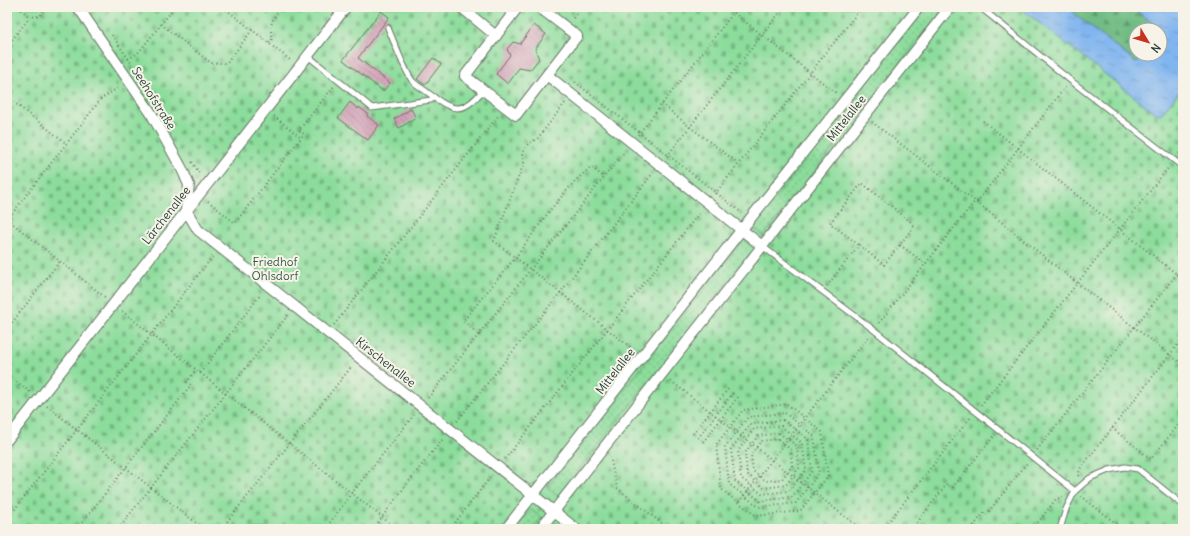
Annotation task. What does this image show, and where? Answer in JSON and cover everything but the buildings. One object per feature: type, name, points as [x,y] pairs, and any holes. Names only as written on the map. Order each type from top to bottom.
[{"type":"street","name":"Seehofstraße","points":[[78,7],[151,113],[182,169],[189,185],[186,210]]},
{"type":"street","name":"Lärchenallee","points":[[7,440],[346,7]]},
{"type":"street","points":[[461,7],[496,36]]},
{"type":"street","points":[[518,7],[465,76],[516,115],[577,36],[540,7]]},
{"type":"street","name":"Mittelallee","points":[[506,529],[919,7]]},
{"type":"street","name":"Mittelallee","points":[[540,529],[950,7]]},
{"type":"street","points":[[547,75],[762,246]]},
{"type":"street","name":"Kirschenallee","points":[[186,210],[198,230],[576,529]]},
{"type":"lane","points":[[980,7],[1070,80],[1183,167]]},
{"type":"lane","points":[[388,28],[412,80],[443,104],[452,108],[460,108],[475,100],[483,90]]},
{"type":"lane","points":[[308,56],[372,108],[431,100],[434,97]]},
{"type":"lane","points":[[762,246],[874,330],[1075,491]]},
{"type":"lane","points":[[1060,529],[1066,509],[1075,491],[1090,478],[1109,470],[1125,467],[1138,469],[1183,505]]},
{"type":"path","points":[[18,7],[30,17],[40,16],[47,7]]},
{"type":"path","points":[[118,66],[138,53],[175,7]]},
{"type":"path","points":[[223,7],[299,66]]},
{"type":"path","points":[[269,43],[272,38],[271,23],[274,16],[282,7]]},
{"type":"path","points":[[565,27],[582,7]]},
{"type":"path","points":[[324,529],[421,406],[480,335],[738,7]]},
{"type":"path","points":[[373,529],[413,476],[560,293],[784,7]]},
{"type":"path","points":[[450,529],[862,7]]},
{"type":"path","points":[[734,13],[845,100]]},
{"type":"path","points":[[7,46],[30,17]]},
{"type":"path","points":[[161,24],[211,63],[227,63],[252,30]]},
{"type":"path","points":[[128,80],[101,99],[7,219],[397,529]]},
{"type":"path","points":[[572,80],[750,219]]},
{"type":"path","points":[[739,502],[1018,149],[1070,80]]},
{"type":"path","points":[[296,134],[338,81]]},
{"type":"path","points":[[572,94],[538,138],[528,144],[522,153],[524,163],[494,241],[642,357]]},
{"type":"path","points":[[7,97],[67,144]]},
{"type":"path","points":[[661,104],[738,163]]},
{"type":"path","points":[[328,333],[505,107]]},
{"type":"path","points":[[266,110],[302,138]]},
{"type":"path","points":[[865,116],[1183,365]]},
{"type":"path","points":[[983,121],[1183,279]]},
{"type":"path","points":[[199,194],[235,223],[302,138],[304,134],[299,130]]},
{"type":"path","points":[[883,529],[1183,148]]},
{"type":"path","points":[[480,335],[463,321],[515,258],[551,209],[575,181],[591,167],[604,177]]},
{"type":"path","points":[[862,183],[916,225],[884,265],[859,245],[830,223],[862,183]]},
{"type":"path","points":[[823,292],[859,245]]},
{"type":"path","points":[[900,245],[926,264]]},
{"type":"path","points":[[7,519],[220,247]]},
{"type":"path","points":[[7,329],[60,261]]},
{"type":"path","points":[[971,529],[984,513],[986,515],[1183,266]]},
{"type":"path","points":[[200,372],[268,285]]},
{"type":"path","points":[[118,529],[227,394],[295,306]]},
{"type":"path","points":[[1075,491],[1080,468],[1183,338]]},
{"type":"path","points":[[208,529],[215,526],[223,528],[359,357]]},
{"type":"path","points":[[77,529],[192,386],[187,382],[196,370]]},
{"type":"path","points":[[7,374],[204,529]]},
{"type":"path","points":[[662,374],[861,529]]},
{"type":"path","points":[[693,434],[728,389]]},
{"type":"path","points":[[698,438],[733,392]]},
{"type":"path","points":[[703,442],[738,397]]},
{"type":"path","points":[[787,404],[822,432],[828,476],[800,511],[756,516],[721,489],[716,445],[730,427],[743,410],[787,404]]},
{"type":"path","points":[[785,413],[814,436],[819,473],[796,503],[758,507],[729,484],[725,447],[736,432],[748,418],[785,413]]},
{"type":"path","points":[[1112,428],[1150,459],[1183,418]]},
{"type":"path","points":[[783,420],[808,440],[812,471],[792,497],[760,501],[735,481],[731,449],[741,436],[751,424],[783,420]]},
{"type":"path","points":[[781,426],[792,434],[802,443],[806,470],[789,491],[762,494],[741,478],[738,451],[754,430],[781,426]]},
{"type":"path","points":[[912,529],[947,484],[952,488],[998,430]]},
{"type":"path","points":[[780,433],[796,446],[799,468],[786,485],[764,488],[747,474],[745,453],[751,444],[758,436],[780,433]]},
{"type":"path","points":[[778,439],[790,450],[792,466],[782,479],[766,481],[753,471],[751,454],[756,448],[761,442],[778,439]]},
{"type":"path","points":[[601,450],[610,457],[617,488],[669,529]]},
{"type":"path","points":[[1033,529],[1056,500],[1075,491]]},
{"type":"path","points":[[1075,491],[1123,529]]},
{"type":"path","points":[[7,526],[10,529]]},
{"type":"green space","name":"Friedhof Ohlsdorf","points":[[7,7],[926,7],[753,227],[764,236],[945,7],[1019,7],[1155,113],[1161,114],[1178,93],[1181,91],[1183,92],[1183,529],[533,529],[542,518],[530,509],[515,529],[7,529]],"holes":[[[744,238],[756,247],[558,496],[547,487]]]},
{"type":"green space","points":[[926,7],[945,7],[764,236],[752,227]]},
{"type":"green space","points":[[1077,7],[1131,7],[1151,22],[1128,22],[1128,56],[1073,12]]},
{"type":"green space","points":[[744,238],[756,247],[559,496],[547,487]]},
{"type":"green space","points":[[530,509],[542,518],[533,529],[515,529]]},
{"type":"water","points":[[1019,7],[1077,7],[1073,12],[1074,14],[1128,56],[1128,62],[1168,62],[1168,22],[1151,22],[1131,7],[1177,7],[1183,12],[1183,92],[1181,91],[1178,93],[1161,114],[1155,113]]}]
